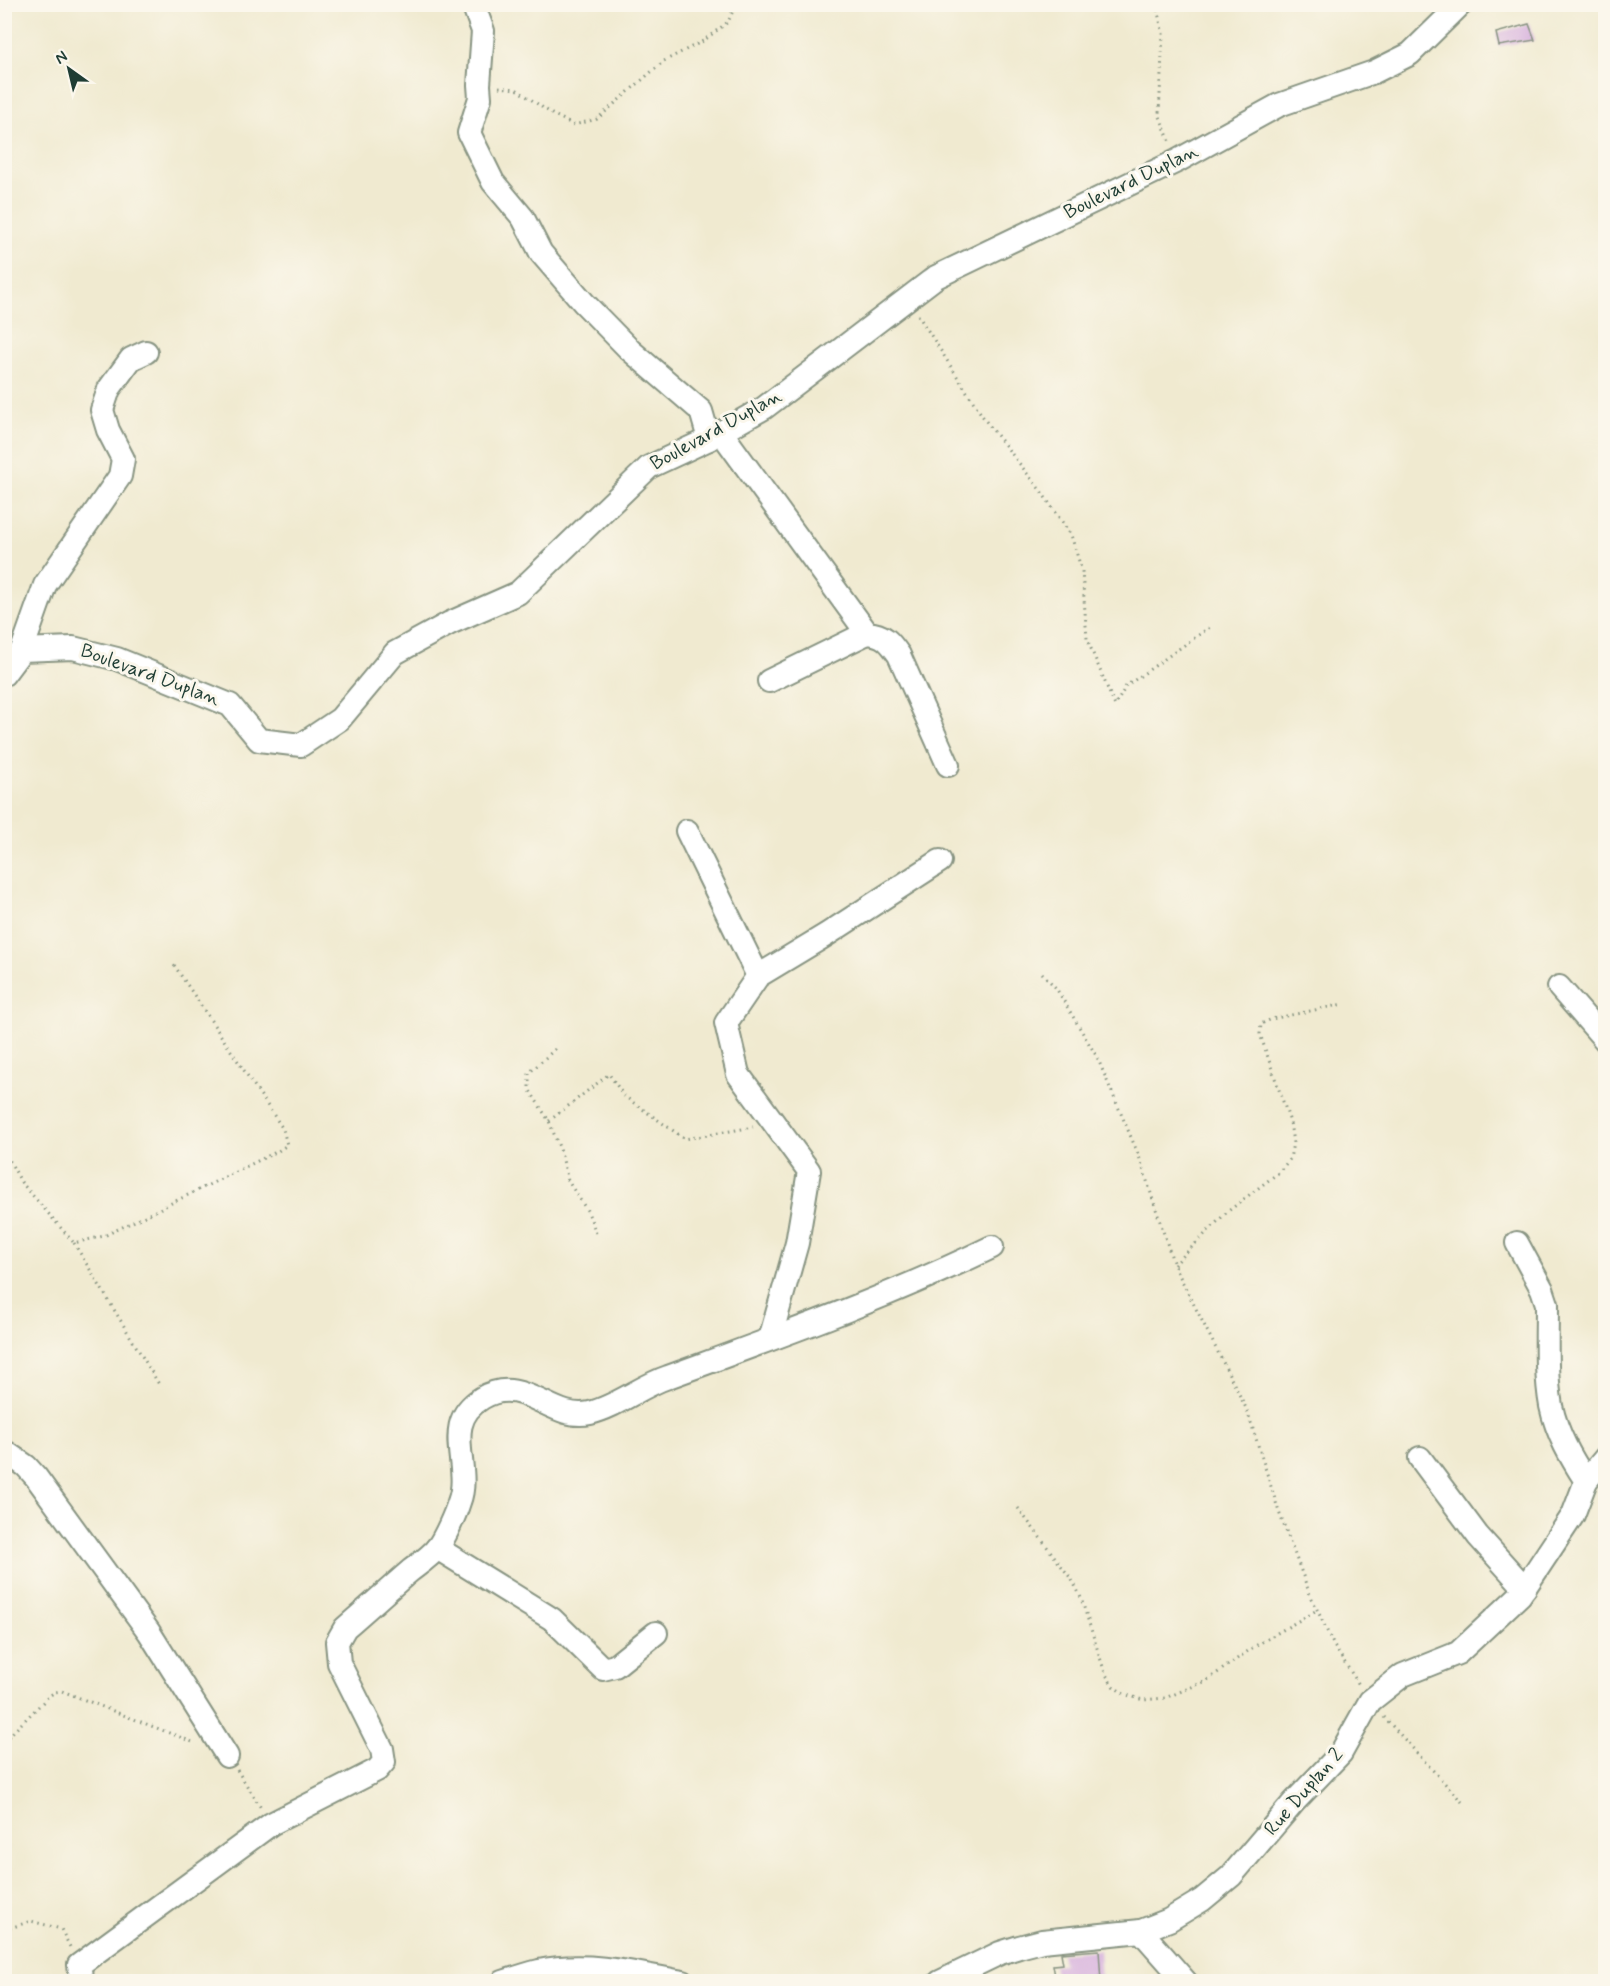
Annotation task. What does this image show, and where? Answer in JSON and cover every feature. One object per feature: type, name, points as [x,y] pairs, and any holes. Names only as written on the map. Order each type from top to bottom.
[{"type":"street","points":[[473,4],[483,31],[480,98],[469,133],[493,182],[523,218],[541,253],[584,303],[630,350],[701,411],[715,435],[867,633]]},
{"type":"street","name":"Boulevard Duplan","points":[[22,650],[73,648],[117,659],[230,705],[259,740],[301,745],[340,719],[395,653],[450,623],[518,593],[649,467],[764,408],[936,277],[1177,161],[1280,105],[1374,72],[1410,54],[1461,4]]},
{"type":"street","points":[[4,674],[22,650],[45,585],[120,476],[123,459],[108,430],[102,410],[109,389],[131,359],[146,352]]},
{"type":"street","points":[[769,681],[867,633],[877,633],[885,638],[899,655],[948,765]]},
{"type":"street","points":[[687,831],[758,976]]},
{"type":"street","points":[[770,1339],[797,1243],[809,1171],[738,1074],[726,1023],[758,976],[940,861]]},
{"type":"street","points":[[1559,987],[1605,1041]]},
{"type":"street","points":[[1517,1243],[1542,1288],[1546,1304],[1551,1407],[1559,1434],[1569,1456],[1586,1481]]},
{"type":"street","points":[[80,1973],[272,1824],[377,1770],[384,1762],[382,1749],[339,1663],[337,1642],[345,1628],[437,1548],[460,1501],[463,1486],[460,1422],[469,1409],[483,1398],[497,1393],[520,1391],[565,1412],[588,1414],[611,1405],[660,1379],[932,1276],[992,1247]]},
{"type":"street","points":[[4,1450],[26,1466],[36,1477],[149,1632],[227,1756]]},
{"type":"street","name":"Rue Duplan 2","points":[[940,1982],[1000,1953],[1018,1947],[1042,1941],[1141,1931],[1169,1920],[1202,1900],[1231,1876],[1294,1802],[1341,1753],[1370,1701],[1403,1675],[1458,1653],[1520,1595],[1573,1515],[1586,1481],[1605,1456]]},
{"type":"street","points":[[1420,1458],[1478,1536],[1525,1588]]},
{"type":"street","points":[[437,1548],[552,1618],[603,1669],[615,1666],[656,1633]]},
{"type":"street","points":[[1141,1931],[1186,1982]]},
{"type":"street","points":[[503,1982],[540,1971],[576,1968],[618,1970],[683,1982]]},
{"type":"path","points":[[479,85],[516,89],[552,114],[574,125],[597,119],[664,61],[702,41],[728,22],[735,4]]},
{"type":"path","points":[[1156,4],[1162,34],[1159,114],[1177,161]]},
{"type":"path","points":[[907,298],[986,420],[1041,491],[1071,535],[1082,571],[1087,639],[1115,706],[1126,686],[1210,627]]},
{"type":"path","points":[[74,1243],[104,1236],[287,1145],[283,1128],[172,962]]},
{"type":"path","points":[[1042,973],[1056,988],[1097,1057],[1139,1156],[1174,1265],[1247,1410],[1279,1512],[1309,1592],[1334,1646],[1370,1701],[1462,1802]]},
{"type":"path","points":[[1174,1265],[1227,1212],[1278,1173],[1290,1159],[1293,1143],[1290,1122],[1260,1034],[1261,1024],[1272,1019],[1343,1004]]},
{"type":"path","points":[[555,1049],[529,1073],[529,1089],[549,1121],[561,1152],[568,1180],[588,1212],[596,1233]]},
{"type":"path","points":[[549,1121],[609,1074],[624,1096],[685,1139],[776,1123]]},
{"type":"path","points":[[4,1150],[21,1182],[74,1243],[160,1386]]},
{"type":"path","points":[[1018,1508],[1072,1580],[1080,1595],[1105,1673],[1113,1686],[1124,1694],[1143,1700],[1165,1698],[1206,1681],[1255,1646],[1317,1610]]},
{"type":"path","points":[[4,1741],[49,1696],[62,1691],[227,1756],[272,1824]]},
{"type":"path","points":[[4,1930],[31,1921],[61,1929],[80,1973]]},
{"type":"building","points":[[1529,24],[1535,40],[1499,46],[1496,33]]},
{"type":"building","points":[[1099,1950],[1101,1982],[1056,1982],[1053,1965],[1063,1964],[1061,1953]]}]
